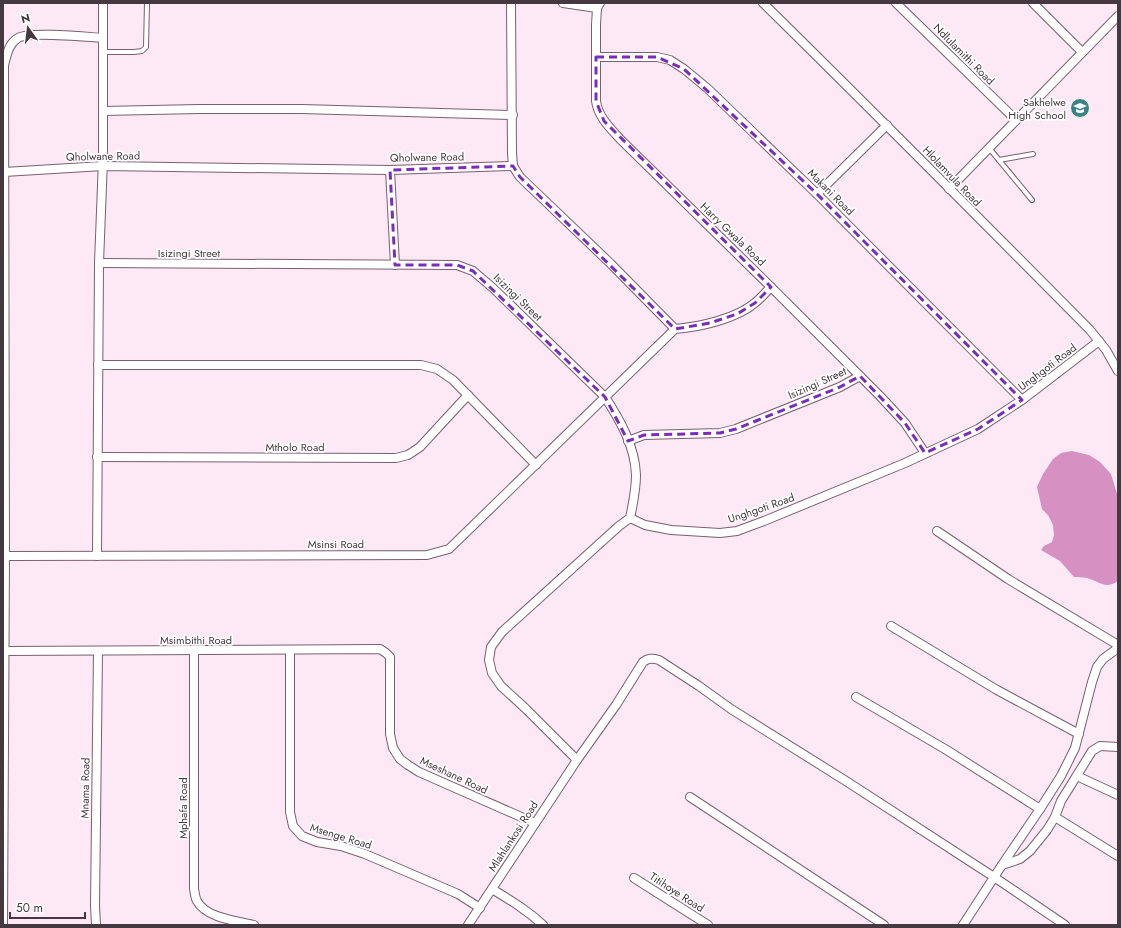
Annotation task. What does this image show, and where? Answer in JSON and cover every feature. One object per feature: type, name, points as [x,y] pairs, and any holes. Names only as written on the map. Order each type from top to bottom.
[{"type":"street","points":[[97,556],[99,263],[104,111],[103,3]]},
{"type":"street","points":[[511,3],[513,115],[512,153],[513,166],[520,177],[610,263],[675,329],[689,328],[710,323],[737,314],[755,303],[771,287]]},
{"type":"street","points":[[563,3],[598,6]]},
{"type":"street","name":"Hlolamvula Road","points":[[763,3],[1085,324],[1106,350],[1118,372]]},
{"type":"street","name":"Ndlulamithi Road","points":[[896,3],[1016,120]]},
{"type":"street","points":[[1033,3],[1082,52]]},
{"type":"street","name":"Harry Gwala Road","points":[[598,6],[596,101],[598,111],[604,121],[621,140],[860,376],[905,423],[925,453]]},
{"type":"street","points":[[949,189],[1118,16]]},
{"type":"street","points":[[3,925],[5,556],[4,65],[9,47],[18,38],[31,34],[103,38]]},
{"type":"street","name":"Makani Road","points":[[596,57],[657,57],[670,60],[684,69],[707,88],[817,194],[1022,400]]},
{"type":"street","points":[[104,111],[294,109],[513,115]]},
{"type":"street","points":[[817,194],[887,125]]},
{"type":"street","name":"Qholwane Road","points":[[4,172],[103,166],[390,170],[513,166]]},
{"type":"street","points":[[390,170],[394,265]]},
{"type":"street","name":"Isizingi Street","points":[[99,263],[457,265],[473,272],[493,288],[605,397],[618,418],[628,441],[644,435],[720,433],[736,429],[840,387],[860,376]]},
{"type":"street","name":"Msinsi Road","points":[[5,556],[427,555],[441,552],[449,549],[675,329]]},
{"type":"street","name":"Unghgoti Road","points":[[630,518],[645,525],[671,530],[720,533],[736,531],[764,521],[905,463],[965,436],[1022,400],[1099,341]]},
{"type":"street","points":[[98,365],[421,365],[437,369],[453,380],[536,465]]},
{"type":"street","name":"Mtholo Road","points":[[97,457],[396,458],[408,455],[420,447],[468,395]]},
{"type":"street","points":[[577,760],[501,686],[492,673],[489,660],[491,647],[502,632],[619,526],[630,518],[636,475],[634,459],[628,441]]},
{"type":"street","points":[[937,531],[1008,579],[1118,645]]},
{"type":"street","points":[[891,626],[998,690],[1079,734]]},
{"type":"street","points":[[963,925],[1061,776],[1075,748],[1090,688],[1097,667],[1103,659],[1118,648]]},
{"type":"street","name":"Msimbithi Road","points":[[4,651],[380,649],[386,653]]},
{"type":"street","name":"Msenge Road","points":[[290,650],[290,812],[294,826],[302,836],[317,842],[341,846],[371,857],[458,894],[480,908]]},
{"type":"street","name":"Mnama Road","points":[[96,925],[98,651]]},
{"type":"street","name":"Mphafa Road","points":[[194,651],[194,889],[197,901],[203,909],[211,914],[254,925]]},
{"type":"street","name":"Mseshane Road","points":[[386,653],[390,657],[390,734],[393,748],[400,759],[419,772],[535,823]]},
{"type":"street","name":"Mlahlankosi Road","points":[[468,925],[577,760],[616,705],[643,662],[647,659],[653,658],[687,677],[736,713],[846,781],[994,877]]},
{"type":"street","points":[[856,698],[945,749],[1040,809]]},
{"type":"street","points":[[1002,865],[1020,859],[1030,851],[1047,830],[1055,817],[1061,801],[1092,751],[1097,747],[1102,746],[1118,747]]},
{"type":"street","points":[[1077,776],[1118,794]]},
{"type":"street","points":[[690,796],[884,925]]},
{"type":"street","points":[[1055,817],[1118,856]]},
{"type":"street","points":[[994,877],[1065,925]]},
{"type":"street","name":"Titihoye Road","points":[[634,878],[708,925]]},
{"type":"street","points":[[492,889],[532,914],[543,925]]},
{"type":"lane","points":[[104,52],[134,52],[142,51],[146,47],[147,3]]},
{"type":"lane","points":[[989,147],[1032,200]]},
{"type":"lane","points":[[999,160],[1033,154]]},
{"type":"highlighted area","points":[[596,57],[657,57],[684,69],[817,194],[1022,400],[978,429],[925,453],[905,423],[860,376],[840,387],[736,429],[720,433],[644,435],[628,441],[605,397],[473,271],[457,265],[395,265],[390,170],[513,166],[520,177],[675,329],[710,323],[737,314],[755,303],[771,287],[604,121],[596,101]]},
{"type":"shaded area","points":[[1072,451],[1089,455],[1100,462],[1111,474],[1118,497],[1118,581],[1113,584],[1106,585],[1087,578],[1074,577],[1060,561],[1041,550],[1044,546],[1052,542],[1054,535],[1053,525],[1048,515],[1042,509],[1037,487],[1043,474],[1053,459],[1061,453]]},
{"type":"place","name":"Sakhelwe High School","points":[[1080,108]]}]
